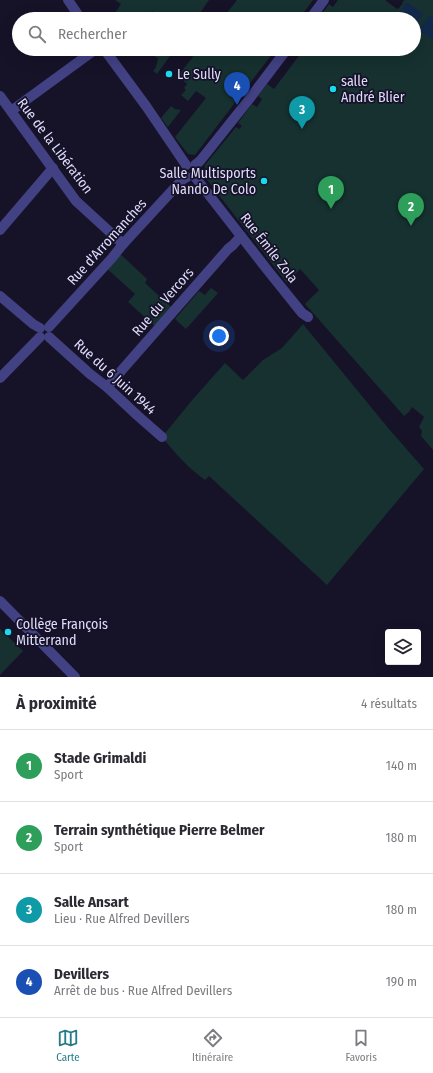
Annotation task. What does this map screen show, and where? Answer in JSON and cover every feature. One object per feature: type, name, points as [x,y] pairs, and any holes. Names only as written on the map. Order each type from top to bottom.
[{"type":"street","points":[[68,0],[76,12]]},
{"type":"street","points":[[315,12],[324,0]]},
{"type":"street","points":[[11,111],[86,56]]},
{"type":"street","points":[[109,56],[191,165]]},
{"type":"street","points":[[191,177],[184,174],[184,168],[200,161],[282,56]]},
{"type":"street","name":"Rue de la Libération","points":[[0,96],[76,201],[123,244]]},
{"type":"street","points":[[0,230],[52,168]]},
{"type":"street","name":"Rue Émile Zola","points":[[191,177],[241,236],[302,313],[308,317]]},
{"type":"street","name":"Rue d'Arromanches","points":[[0,378],[44,333],[182,180],[191,177]]},
{"type":"street","name":"Rue du Vercors","points":[[107,387],[223,254],[241,236]]},
{"type":"street","name":"Rue du 6 Juin 1944","points":[[0,296],[107,387],[162,437]]},
{"type":"street","points":[[0,601],[75,677]]},
{"type":"green space","points":[[115,0],[209,0],[201,12],[116,12],[121,4]]},
{"type":"green space","points":[[237,0],[313,0],[304,12],[228,12]]},
{"type":"green space","points":[[338,0],[385,0],[397,9],[405,0],[433,0],[433,450],[421,436],[422,431],[419,427],[424,417],[412,407],[404,416],[305,304],[319,290],[300,269],[287,283],[204,176],[205,165],[236,127],[239,129],[242,126],[238,123],[252,104],[257,107],[262,99],[258,96],[267,84],[274,89],[299,56],[421,56],[421,12],[323,12],[329,4],[333,7]]},
{"type":"green space","points":[[154,56],[170,56],[157,74],[153,71],[156,67],[158,58]]},
{"type":"green space","points":[[194,56],[271,56],[195,155],[188,154],[175,137],[206,98],[196,91],[188,101],[181,95],[186,90],[184,88],[187,84],[178,76]]},
{"type":"green space","points":[[171,106],[175,109],[181,110],[168,127],[161,118]]},
{"type":"green space","points":[[117,251],[147,279],[145,283],[175,309],[158,329],[128,302],[135,294],[104,266]]},
{"type":"green space","points":[[211,288],[218,293],[186,329],[175,319],[199,291],[205,295]]},
{"type":"green space","points":[[303,324],[389,429],[424,469],[327,585],[209,476],[205,480],[193,470],[177,455],[162,437],[225,363],[243,380],[263,360],[282,348]]},
{"type":"green space","points":[[0,629],[23,651],[0,675]]},
{"type":"water","points":[[407,2],[420,12],[400,12]]},
{"type":"water","points":[[429,16],[433,19],[433,40],[421,31],[421,27]]},
{"type":"place","name":"Le Sully","points":[[169,74]]},
{"type":"place","name":"salle André Blier","points":[[333,89]]},
{"type":"place","name":"Devillers","points":[[237,105]]},
{"type":"place","name":"Salle Ansart","points":[[302,129]]},
{"type":"place","name":"Salle Multisports Nando De Colo","points":[[264,181]]},
{"type":"place","name":"Stade Grimaldi","points":[[331,209]]},
{"type":"place","name":"Terrain synthétique Pierre Belmer","points":[[411,226]]},
{"type":"place","name":"Collège François Mitterrand","points":[[8,632]]}]
